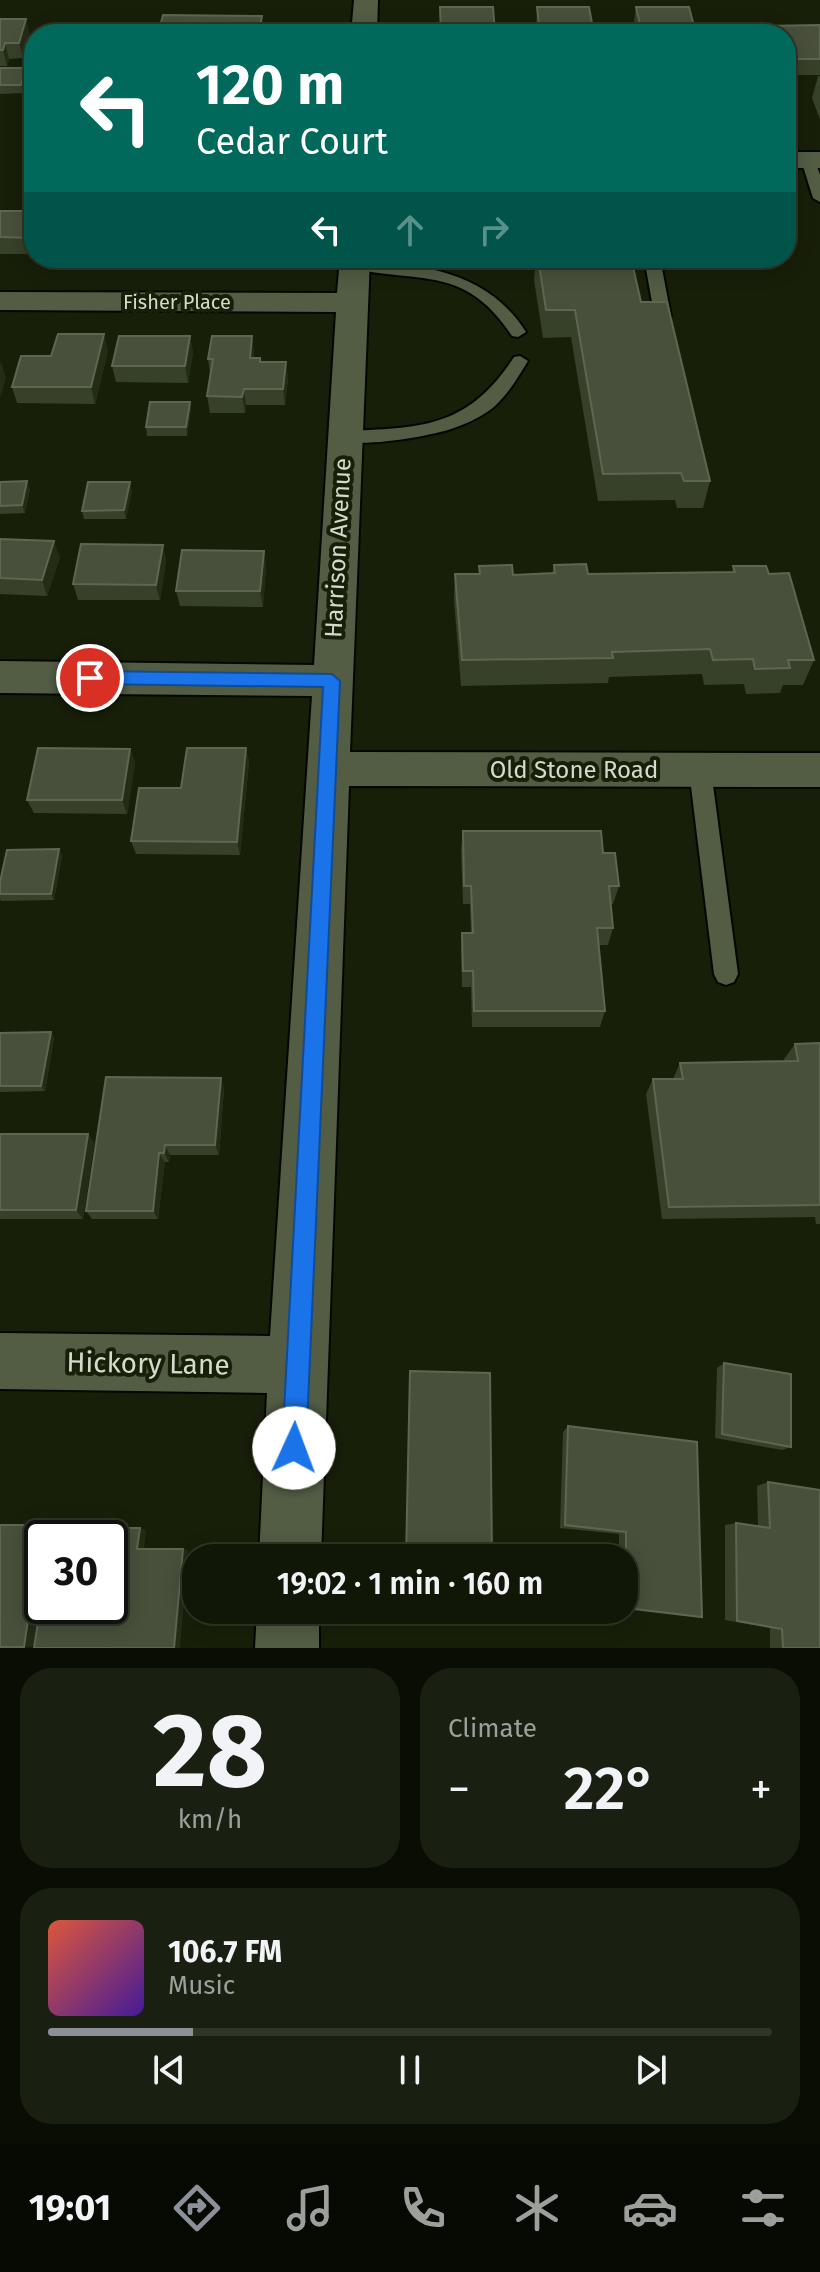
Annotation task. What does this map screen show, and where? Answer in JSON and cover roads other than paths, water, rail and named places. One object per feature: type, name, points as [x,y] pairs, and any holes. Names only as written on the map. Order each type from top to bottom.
[{"type":"street","points":[[365,24],[366,0]]},
{"type":"street","name":"Fisher Place","points":[[0,301],[354,276]]},
{"type":"street","name":"Harrison Avenue","points":[[291,1544],[297,1365],[354,276]]},
{"type":"street","points":[[0,677],[332,681]]},
{"type":"street","name":"Old Stone Road","points":[[327,769],[820,770]]},
{"type":"street","name":"Hickory Lane","points":[[0,1361],[297,1365]]},
{"type":"street","points":[[287,1648],[288,1624]]},
{"type":"lane","points":[[805,160],[820,198]]},
{"type":"lane","points":[[354,276],[405,268],[443,276],[496,303],[512,319],[518,332]]},
{"type":"lane","points":[[649,319],[663,316],[654,268]]},
{"type":"lane","points":[[344,437],[399,434],[454,422],[480,410],[500,394],[520,361]]},
{"type":"lane","points":[[700,770],[726,974]]}]
